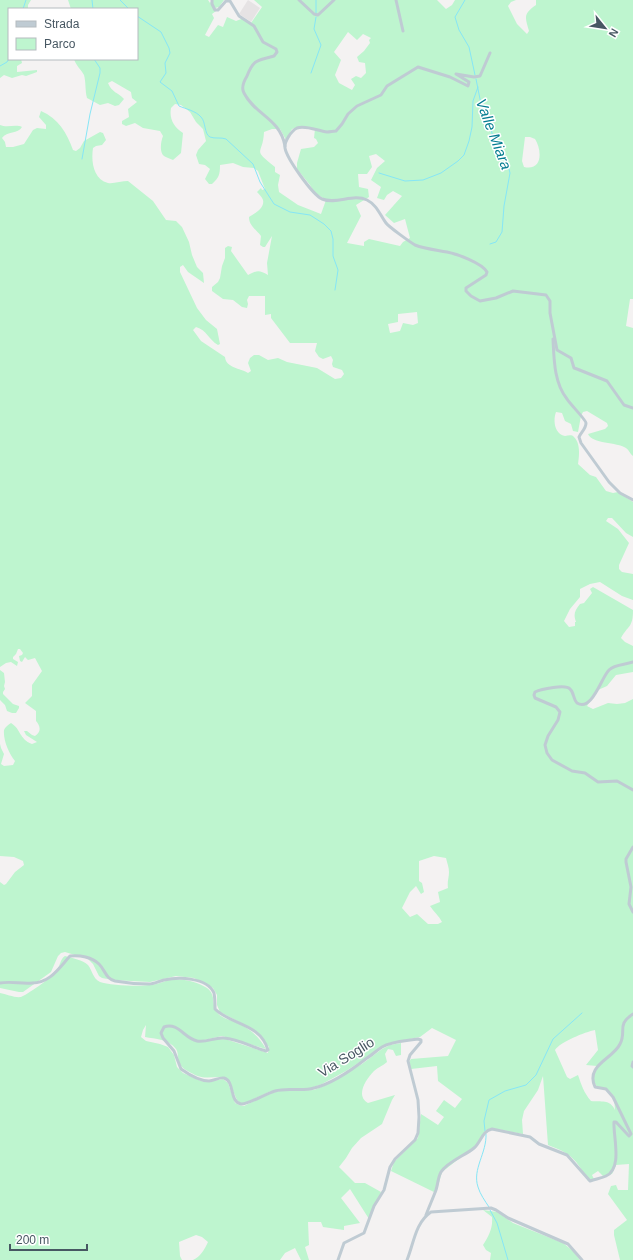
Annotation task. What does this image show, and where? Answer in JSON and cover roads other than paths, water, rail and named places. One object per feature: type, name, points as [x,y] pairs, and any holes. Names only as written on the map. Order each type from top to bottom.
[{"type":"street","points":[[212,0],[215,10],[218,10],[226,1],[232,2],[235,11],[239,16],[254,26],[263,42],[276,49],[277,52],[274,56],[258,60],[252,64],[243,85],[244,93],[253,104],[270,118],[278,128],[283,136],[290,159],[313,191],[320,198],[330,200],[354,198],[367,200],[379,211],[387,224],[407,240],[418,246],[451,253],[477,264],[486,270],[488,274],[466,288],[468,294],[476,300],[482,301],[496,298],[514,291],[547,296],[550,301],[550,313],[557,350],[572,358],[574,368],[582,372],[598,376],[607,381],[624,405],[633,408]]},
{"type":"street","points":[[299,0],[316,15],[334,0]]},
{"type":"street","points":[[396,0],[403,31]]},
{"type":"street","points":[[285,146],[292,131],[298,128],[327,132],[336,131],[348,114],[357,106],[381,95],[388,86],[418,67],[450,77],[468,86],[469,82],[456,74],[476,77],[480,76],[490,53]]},
{"type":"street","points":[[554,338],[558,384],[573,408],[584,418],[586,422],[585,428],[580,436],[581,443],[609,482],[620,493],[633,500]]},
{"type":"street","points":[[633,662],[618,665],[609,670],[593,698],[587,704],[584,705],[576,703],[571,690],[565,686],[538,690],[534,693],[534,696],[535,698],[556,707],[560,712],[558,720],[548,736],[546,745],[547,753],[552,760],[572,771],[585,773],[598,782],[617,781],[633,790]]},
{"type":"street","points":[[633,847],[626,859],[626,862],[632,887],[629,904],[633,912]]},
{"type":"street","name":"Via Soglio","points":[[0,982],[42,982],[56,972],[70,956],[77,955],[85,956],[98,963],[107,976],[114,981],[151,984],[162,980],[180,977],[200,982],[212,990],[214,994],[215,1009],[219,1013],[241,1023],[257,1033],[266,1044],[268,1050],[266,1051],[224,1038],[196,1041],[173,1026],[164,1027],[161,1033],[163,1038],[174,1051],[181,1069],[202,1080],[208,1081],[225,1078],[228,1081],[234,1099],[239,1104],[244,1105],[264,1094],[277,1090],[301,1090],[314,1088],[350,1070],[382,1047],[390,1044],[420,1039],[421,1042],[410,1055],[408,1061],[418,1100],[418,1133],[415,1140],[395,1159],[390,1167],[384,1190],[374,1206],[369,1224],[364,1233],[344,1243],[338,1260]]},
{"type":"street","points":[[407,1260],[419,1225],[426,1215],[442,1171],[473,1149],[478,1144],[484,1133],[489,1130],[492,1129],[530,1137],[539,1144],[561,1151],[567,1155],[589,1180],[606,1176],[613,1171],[616,1160],[614,1122],[616,1122],[630,1136],[613,1097],[606,1089],[595,1087],[592,1081],[593,1074],[599,1064],[617,1049],[621,1042],[624,1021],[633,1014]]},
{"type":"street","points":[[633,1062],[633,1067]]},
{"type":"street","points":[[426,1215],[437,1210],[489,1208],[496,1210],[508,1218],[568,1244],[582,1260]]},
{"type":"waterway","points":[[23,8],[26,0]]},
{"type":"waterway","points":[[92,0],[93,8]]},
{"type":"waterway","points":[[120,0],[128,8]]},
{"type":"waterway","points":[[316,0],[316,13]]},
{"type":"waterway","name":"Valle Miara","points":[[465,0],[455,17],[459,30],[469,47],[475,75]]},
{"type":"waterway","points":[[138,17],[161,32],[169,48],[170,53],[165,63],[166,73],[160,82],[172,91],[179,106],[199,115],[203,119],[207,133],[210,137],[226,139],[253,164],[260,182],[274,204],[290,212],[310,215],[324,224],[331,231],[333,239],[333,256],[338,270],[335,290]]},
{"type":"waterway","points":[[311,73],[321,45],[314,29],[316,17]]},
{"type":"waterway","points":[[0,66],[8,60]]},
{"type":"waterway","points":[[82,159],[90,114],[100,73],[100,68],[95,60]]},
{"type":"waterway","name":"Valle Miara","points":[[476,79],[481,104],[491,129],[495,145],[508,165],[510,173],[504,206],[502,232],[496,242],[490,244]]},
{"type":"waterway","points":[[379,173],[405,181],[423,180],[441,173],[458,161],[464,155],[469,141],[472,127],[473,101],[478,87]]},
{"type":"waterway","points":[[485,1131],[484,1121],[489,1100],[505,1091],[526,1085],[536,1075],[553,1039],[582,1013]]},
{"type":"waterway","points":[[486,1134],[486,1141],[478,1167],[477,1180],[480,1192],[489,1207]]},
{"type":"waterway","points":[[490,1210],[497,1223],[508,1260]]}]
